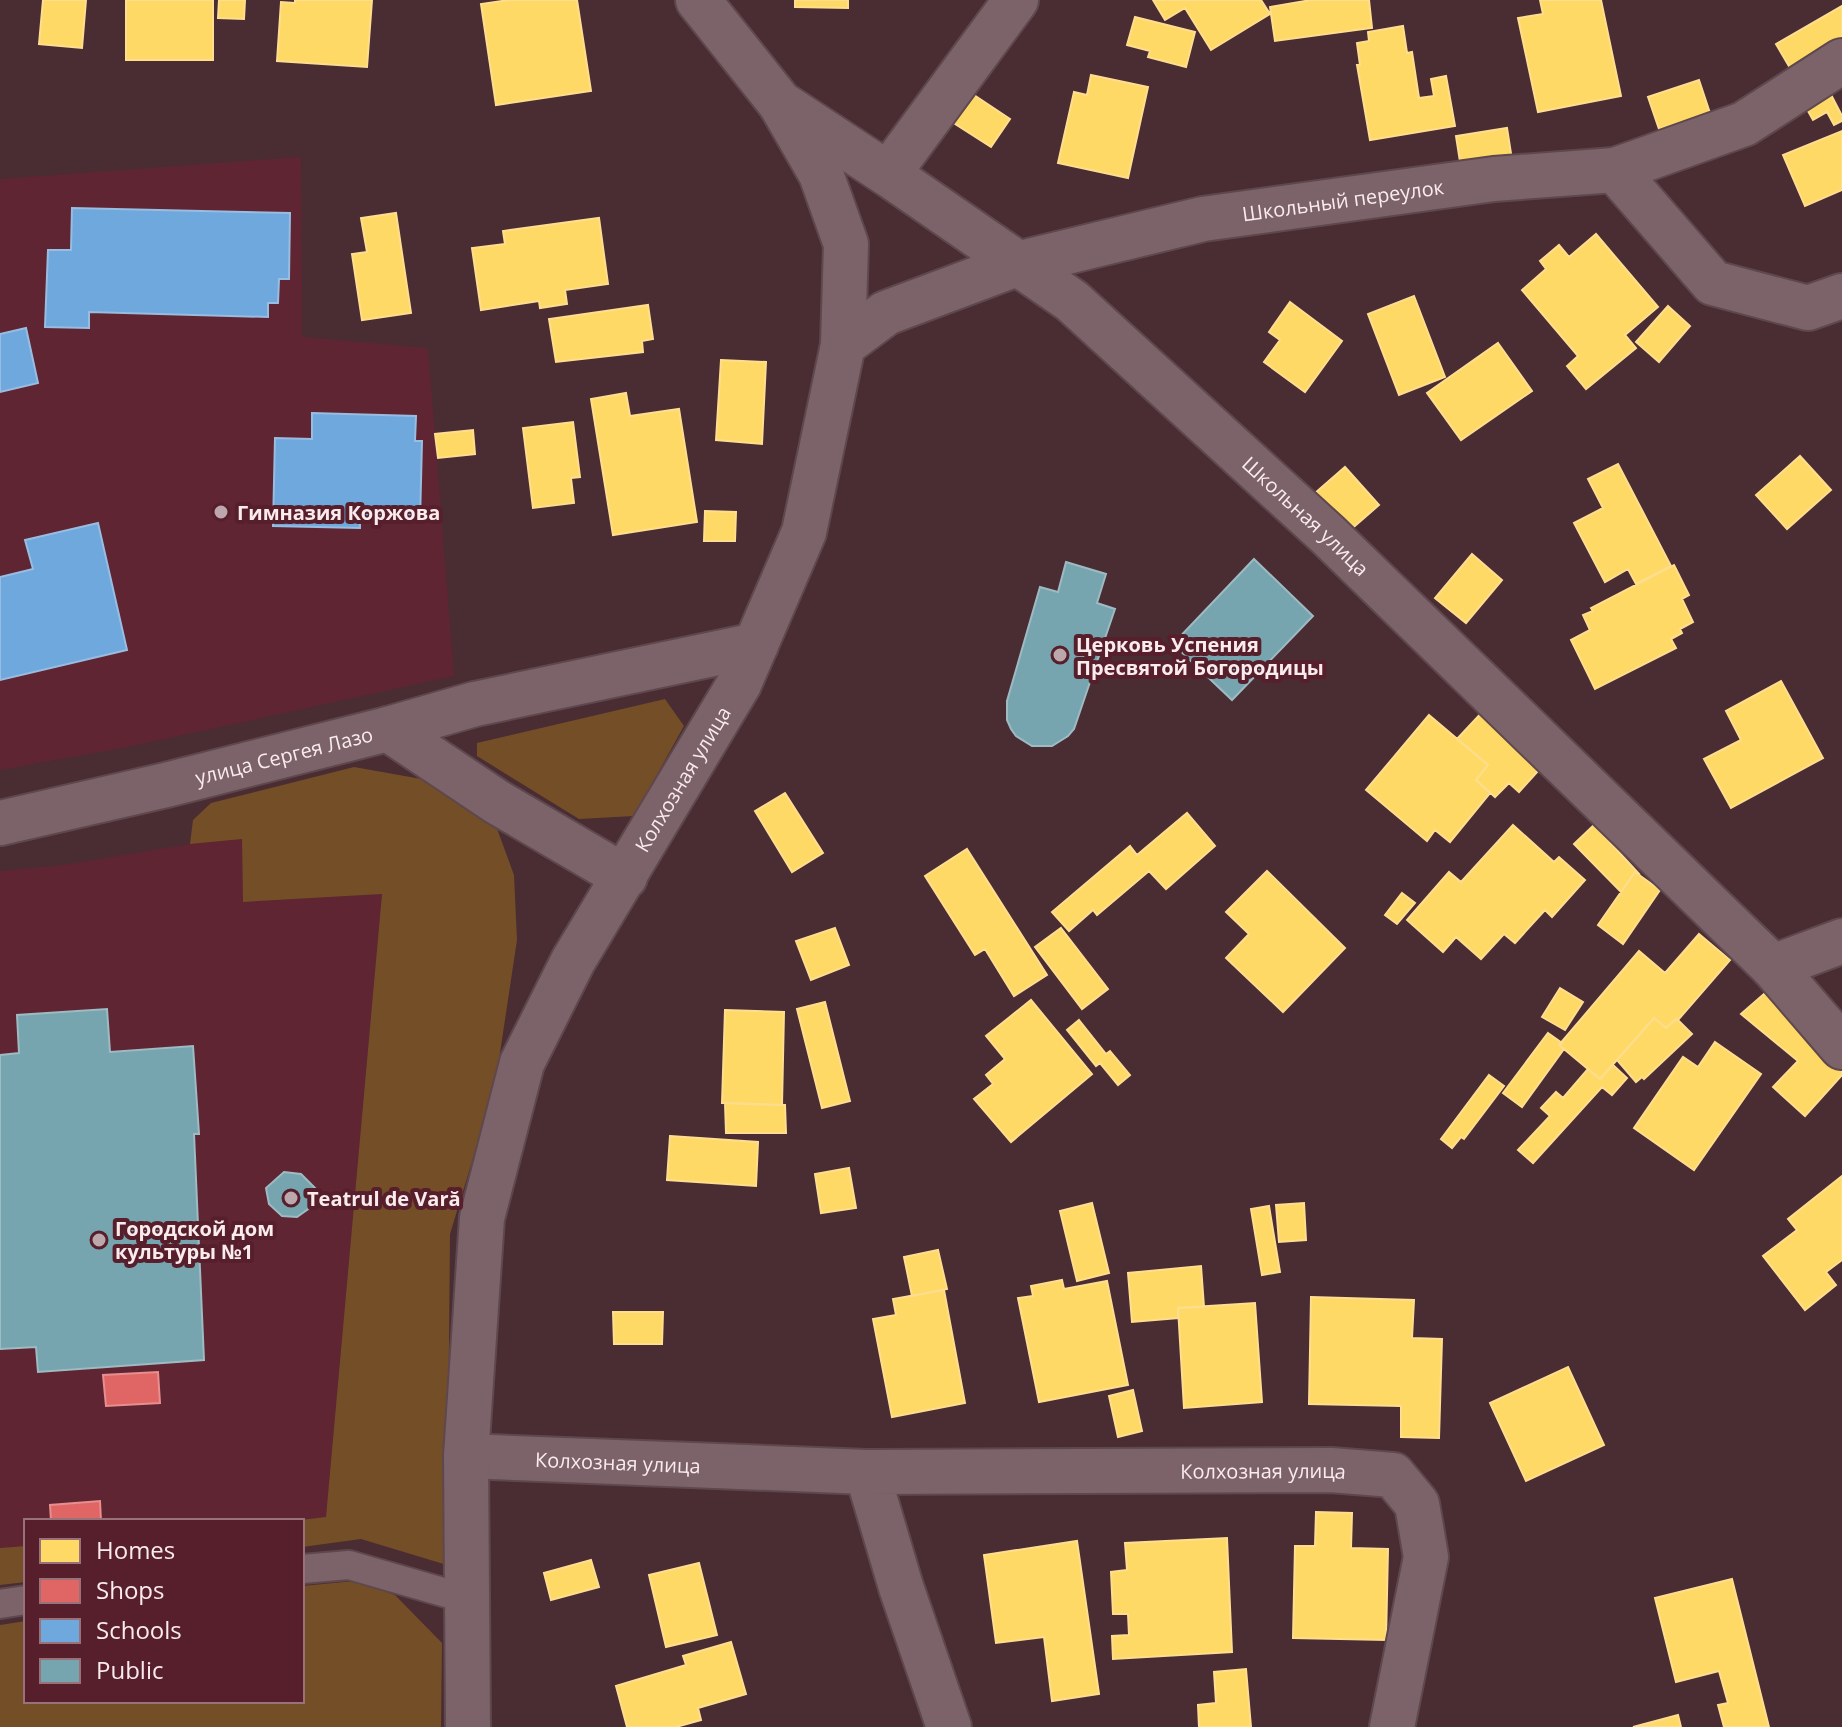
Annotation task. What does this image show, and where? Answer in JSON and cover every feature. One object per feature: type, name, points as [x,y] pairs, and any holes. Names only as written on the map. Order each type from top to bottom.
[{"type":"street","name":"Колхозная улица","points":[[468,1727],[466,1456],[482,1218],[522,1063],[573,961],[739,684],[804,532],[843,345],[846,244],[821,174],[780,103],[698,0]]},
{"type":"street","points":[[888,174],[1016,0]]},
{"type":"street","name":"Школьный переулок","points":[[843,345],[886,313],[1017,264],[1203,219],[1494,179],[1615,170],[1744,124],[1842,61]]},
{"type":"street","name":"Колхозная улица","points":[[780,103],[888,174]]},
{"type":"street","points":[[1615,170],[1713,283],[1808,308],[1842,296]]},
{"type":"street","name":"Школьная улица","points":[[888,174],[1072,301],[1328,535],[1773,967],[1842,1047]]},
{"type":"street","points":[[388,729],[475,704],[756,645]]},
{"type":"street","name":"улица Сергея Лазо","points":[[0,823],[388,729],[497,802],[625,877]]},
{"type":"street","points":[[1773,967],[1842,941]]},
{"type":"street","name":"Колхозная улица","points":[[466,1456],[867,1472],[1331,1470],[1393,1475],[1417,1504],[1426,1557],[1392,1727]]},
{"type":"street","points":[[867,1472],[901,1587],[949,1727]]},
{"type":"lane","points":[[304,1569],[349,1565],[467,1599]]},
{"type":"lane","points":[[0,1604],[24,1600]]},
{"type":"shaded area","name":"Гимназия Коржова","points":[[301,157],[302,337],[428,348],[454,676],[133,746],[0,770],[0,179]]},
{"type":"shaded area","points":[[665,699],[684,726],[634,816],[579,819],[477,756],[477,743]]},
{"type":"shaded area","points":[[354,767],[427,780],[496,826],[514,875],[517,940],[495,1086],[450,1234],[447,1565],[361,1539],[304,1547],[304,1520],[326,1517],[382,894],[243,902],[242,839],[190,844],[193,820],[211,803]]},
{"type":"shaded area","points":[[242,839],[243,902],[382,894],[326,1518],[24,1519],[24,1546],[0,1548],[0,871],[64,865],[190,844]]},
{"type":"shaded area","points":[[24,1546],[24,1582],[0,1585],[0,1548]]},
{"type":"shaded area","points":[[355,1581],[395,1595],[442,1643],[441,1727],[0,1727],[0,1625],[24,1621],[24,1703],[304,1703],[304,1586]]},
{"type":"building: Homes","points":[[43,0],[86,0],[82,48],[39,44]]},
{"type":"building: Homes","points":[[126,0],[213,0],[213,60],[126,60]]},
{"type":"building: Homes","points":[[219,0],[245,0],[244,19],[218,18]]},
{"type":"building: Homes","points":[[295,0],[372,0],[367,67],[277,61],[281,2],[295,3]]},
{"type":"building: Homes","points":[[509,0],[577,0],[591,91],[496,105],[481,4]]},
{"type":"building: Homes","points":[[795,0],[848,0],[848,8],[795,7]]},
{"type":"building: Homes","points":[[1153,0],[1261,0],[1270,14],[1211,50],[1185,8],[1165,20]]},
{"type":"building: Homes","points":[[1311,0],[1369,0],[1372,28],[1275,41],[1270,7]]},
{"type":"building: Homes","points":[[1540,0],[1601,0],[1621,96],[1538,112],[1518,18],[1543,14]]},
{"type":"building: Homes","points":[[1842,6],[1842,39],[1790,68],[1776,44]]},
{"type":"building: Homes","points":[[1135,17],[1195,32],[1186,67],[1148,57],[1150,51],[1127,45]]},
{"type":"building: Homes","points":[[1403,26],[1407,53],[1412,52],[1419,98],[1434,96],[1431,79],[1446,76],[1455,126],[1370,140],[1357,65],[1360,65],[1357,43],[1369,41],[1368,32]]},
{"type":"building: Homes","points":[[1091,75],[1148,87],[1128,178],[1058,163],[1074,92],[1087,95]]},
{"type":"building: Homes","points":[[1699,80],[1710,113],[1659,129],[1648,97]]},
{"type":"building: Homes","points":[[1825,83],[1842,116],[1842,121],[1834,125],[1827,112],[1813,120],[1800,97]]},
{"type":"building: Homes","points":[[971,93],[1010,119],[991,147],[952,122]]},
{"type":"building: Homes","points":[[1507,128],[1512,160],[1461,168],[1456,136]]},
{"type":"building: Homes","points":[[1842,131],[1842,190],[1805,206],[1783,155]]},
{"type":"building: Homes","points":[[396,213],[411,313],[362,320],[352,254],[367,252],[361,218]]},
{"type":"building: Homes","points":[[599,218],[608,284],[565,290],[567,304],[540,308],[539,301],[481,310],[472,248],[505,244],[503,231]]},
{"type":"building: Homes","points":[[1596,234],[1658,307],[1625,335],[1636,348],[1586,389],[1567,366],[1578,356],[1522,290],[1546,269],[1540,261],[1559,245],[1569,257]]},
{"type":"building: Homes","points":[[1414,296],[1445,377],[1399,395],[1368,314]]},
{"type":"building: Homes","points":[[1290,302],[1342,341],[1305,392],[1264,362],[1280,340],[1269,332]]},
{"type":"building: Homes","points":[[648,305],[653,339],[642,341],[643,352],[556,362],[549,319]]},
{"type":"building: Homes","points":[[1668,306],[1690,326],[1659,362],[1636,342]]},
{"type":"building: Homes","points":[[1498,343],[1532,391],[1461,440],[1427,393]]},
{"type":"building: Homes","points":[[721,360],[766,362],[762,444],[716,440]]},
{"type":"building: Homes","points":[[626,393],[630,416],[679,409],[697,522],[613,535],[591,399]]},
{"type":"building: Homes","points":[[573,422],[580,477],[571,478],[574,503],[533,508],[523,428]]},
{"type":"building: Homes","points":[[473,430],[475,454],[438,458],[435,434]]},
{"type":"building: Homes","points":[[1800,456],[1831,490],[1787,529],[1756,495]]},
{"type":"building: Homes","points":[[1618,464],[1671,566],[1636,584],[1628,569],[1605,582],[1574,523],[1603,508],[1588,479]]},
{"type":"building: Homes","points":[[1345,467],[1379,505],[1349,531],[1315,493]]},
{"type":"building: Homes","points":[[705,511],[736,512],[735,541],[704,541]]},
{"type":"building: Homes","points":[[1472,554],[1502,580],[1466,623],[1435,598]]},
{"type":"building: Homes","points":[[1674,565],[1689,595],[1682,599],[1693,622],[1680,629],[1682,633],[1671,639],[1676,648],[1595,689],[1571,640],[1590,630],[1583,615]]},
{"type":"building: Homes","points":[[1781,681],[1823,758],[1731,808],[1704,759],[1741,740],[1726,711]]},
{"type":"building: Homes","points":[[1487,707],[1536,752],[1528,761],[1538,771],[1519,792],[1509,783],[1495,797],[1476,780],[1488,765],[1457,739]]},
{"type":"building: Homes","points":[[1429,715],[1488,765],[1476,780],[1490,793],[1450,842],[1435,830],[1427,841],[1366,790]]},
{"type":"building: Homes","points":[[785,793],[823,853],[792,872],[755,811]]},
{"type":"building: Homes","points":[[1187,813],[1215,846],[1166,889],[1149,871],[1097,915],[1093,910],[1069,931],[1052,912],[1130,846],[1137,855]]},
{"type":"building: Homes","points":[[1513,825],[1554,862],[1559,857],[1585,880],[1552,917],[1545,910],[1515,943],[1504,934],[1481,959],[1456,937],[1443,952],[1407,920],[1449,872],[1461,882]]},
{"type":"building: Homes","points":[[1594,825],[1640,875],[1635,872],[1621,892],[1574,844]]},
{"type":"building: Homes","points":[[967,849],[1047,975],[1014,996],[985,949],[975,955],[925,876]]},
{"type":"building: Homes","points":[[1267,871],[1345,948],[1283,1012],[1226,958],[1249,934],[1226,912]]},
{"type":"building: Homes","points":[[1635,872],[1660,890],[1623,944],[1598,925]]},
{"type":"building: Homes","points":[[1402,893],[1415,903],[1397,924],[1385,915]]},
{"type":"building: Homes","points":[[835,928],[849,965],[811,980],[796,941]]},
{"type":"building: Homes","points":[[1061,928],[1108,989],[1082,1009],[1035,947]]},
{"type":"building: Homes","points":[[1699,934],[1730,960],[1678,1020],[1666,1028],[1654,1018],[1600,1079],[1559,1045],[1639,951],[1665,973]]},
{"type":"building: Homes","points":[[1560,988],[1583,1002],[1565,1030],[1542,1017]]},
{"type":"building: Homes","points":[[1765,993],[1842,1068],[1842,1075],[1805,1116],[1773,1087],[1798,1061],[1741,1014]]},
{"type":"building: Homes","points":[[1031,1000],[1092,1074],[1011,1142],[974,1099],[993,1084],[986,1075],[1005,1059],[986,1036]]},
{"type":"building: Homes","points":[[825,1002],[850,1101],[822,1108],[797,1009]]},
{"type":"building: Homes","points":[[725,1010],[784,1012],[782,1105],[722,1103]]},
{"type":"building: Homes","points":[[1654,1018],[1666,1028],[1676,1019],[1692,1034],[1644,1079],[1642,1077],[1636,1082],[1617,1060]]},
{"type":"building: Homes","points":[[1079,1020],[1106,1054],[1110,1051],[1130,1075],[1118,1085],[1100,1063],[1096,1066],[1067,1030]]},
{"type":"building: Homes","points":[[1548,1033],[1562,1043],[1559,1045],[1564,1049],[1522,1107],[1503,1093]]},
{"type":"building: Homes","points":[[1715,1042],[1761,1074],[1694,1170],[1634,1128],[1683,1057],[1698,1067]]},
{"type":"building: Homes","points":[[1613,1065],[1627,1078],[1612,1095],[1602,1087],[1533,1163],[1518,1150],[1550,1116],[1541,1108],[1556,1092],[1563,1098],[1588,1069],[1600,1079]]},
{"type":"building: Homes","points":[[1489,1075],[1504,1086],[1464,1139],[1461,1137],[1452,1148],[1441,1139]]},
{"type":"building: Homes","points":[[725,1103],[785,1105],[786,1133],[726,1133]]},
{"type":"building: Homes","points":[[670,1136],[758,1142],[756,1186],[667,1180]]},
{"type":"building: Homes","points":[[849,1168],[856,1208],[821,1213],[815,1174]]},
{"type":"building: Homes","points":[[1842,1176],[1842,1260],[1826,1272],[1836,1285],[1805,1310],[1763,1256],[1797,1230],[1788,1219]]},
{"type":"building: Homes","points":[[1092,1203],[1109,1273],[1077,1281],[1060,1211]]},
{"type":"building: Homes","points":[[1304,1203],[1306,1240],[1279,1242],[1276,1205]]},
{"type":"building: Homes","points":[[1269,1206],[1280,1272],[1262,1275],[1251,1209]]},
{"type":"building: Homes","points":[[938,1250],[947,1289],[912,1296],[904,1257]]},
{"type":"building: Homes","points":[[1201,1266],[1204,1307],[1178,1308],[1178,1318],[1132,1322],[1128,1273]]},
{"type":"building: Homes","points":[[1062,1280],[1064,1289],[1107,1281],[1128,1385],[1039,1402],[1018,1298],[1033,1296],[1031,1286]]},
{"type":"building: Homes","points":[[944,1290],[965,1403],[892,1417],[873,1319],[896,1315],[893,1299]]},
{"type":"building: Homes","points":[[1311,1297],[1414,1300],[1412,1338],[1442,1339],[1439,1438],[1401,1437],[1401,1406],[1309,1404]]},
{"type":"building: Homes","points":[[1255,1303],[1262,1402],[1184,1408],[1178,1308]]},
{"type":"building: Homes","points":[[613,1312],[663,1312],[662,1344],[614,1344]]},
{"type":"building: Homes","points":[[1568,1367],[1604,1445],[1526,1481],[1490,1403]]},
{"type":"building: Homes","points":[[1133,1390],[1142,1431],[1118,1437],[1109,1396]]},
{"type":"building: Homes","points":[[1316,1512],[1352,1513],[1351,1548],[1388,1549],[1386,1640],[1293,1638],[1295,1546],[1315,1546]]},
{"type":"building: Homes","points":[[1227,1538],[1232,1652],[1113,1659],[1112,1636],[1129,1635],[1128,1614],[1113,1614],[1111,1572],[1127,1570],[1125,1543]]},
{"type":"building: Homes","points":[[1077,1541],[1099,1694],[1052,1701],[1044,1637],[996,1643],[984,1555]]},
{"type":"building: Homes","points":[[591,1560],[599,1587],[551,1600],[544,1573]]},
{"type":"building: Homes","points":[[699,1563],[717,1635],[666,1647],[649,1575]]},
{"type":"building: Homes","points":[[1732,1579],[1769,1727],[1724,1727],[1718,1705],[1728,1703],[1719,1671],[1676,1682],[1655,1598]]},
{"type":"building: Homes","points":[[731,1642],[746,1694],[698,1708],[701,1720],[676,1727],[627,1727],[616,1686],[686,1665],[683,1656]]},
{"type":"building: Homes","points":[[1246,1669],[1251,1727],[1199,1727],[1198,1705],[1216,1703],[1214,1672]]},
{"type":"building: Homes","points":[[1678,1715],[1681,1727],[1633,1727]]},
{"type":"building: Shops","points":[[158,1372],[160,1403],[106,1406],[103,1375]]},
{"type":"building: Shops","points":[[100,1501],[101,1519],[51,1519],[50,1505]]},
{"type":"building: Schools","points":[[72,208],[290,213],[289,279],[279,279],[278,303],[268,303],[268,317],[89,312],[89,328],[45,327],[48,250],[71,250]]},
{"type":"building: Schools","points":[[26,328],[38,383],[0,392],[0,334]]},
{"type":"building: Schools","points":[[312,413],[416,416],[415,441],[422,441],[420,522],[360,520],[360,528],[273,526],[275,438],[312,439]]},
{"type":"building: Schools","points":[[98,523],[127,650],[0,680],[0,577],[33,569],[25,540]]},
{"type":"building: Public","points":[[1254,559],[1313,616],[1232,700],[1173,644]]},
{"type":"building: Public","name":"Церковь Успения Пресвятой Богородицы","points":[[1066,562],[1106,574],[1097,603],[1115,609],[1074,729],[1052,746],[1032,746],[1011,729],[1007,720],[1007,701],[1040,587],[1058,592]]},
{"type":"building: Public","name":"Городской дом культуры №1","points":[[107,1009],[110,1052],[193,1046],[199,1134],[194,1134],[204,1360],[38,1372],[36,1347],[0,1349],[0,1055],[19,1053],[17,1015]]},
{"type":"building: Public","name":"Teatrul de Vară","points":[[284,1172],[301,1174],[318,1191],[311,1207],[297,1217],[282,1216],[269,1204],[266,1188]]},
{"type":"place","name":"Гимназия Коржова","points":[[221,512]]},
{"type":"place","name":"Церковь Успения Пресвятой Богородицы","points":[[1060,655]]},
{"type":"place","name":"Teatrul de Vară","points":[[291,1198]]},
{"type":"place","name":"Городской дом культуры №1","points":[[99,1240]]}]
